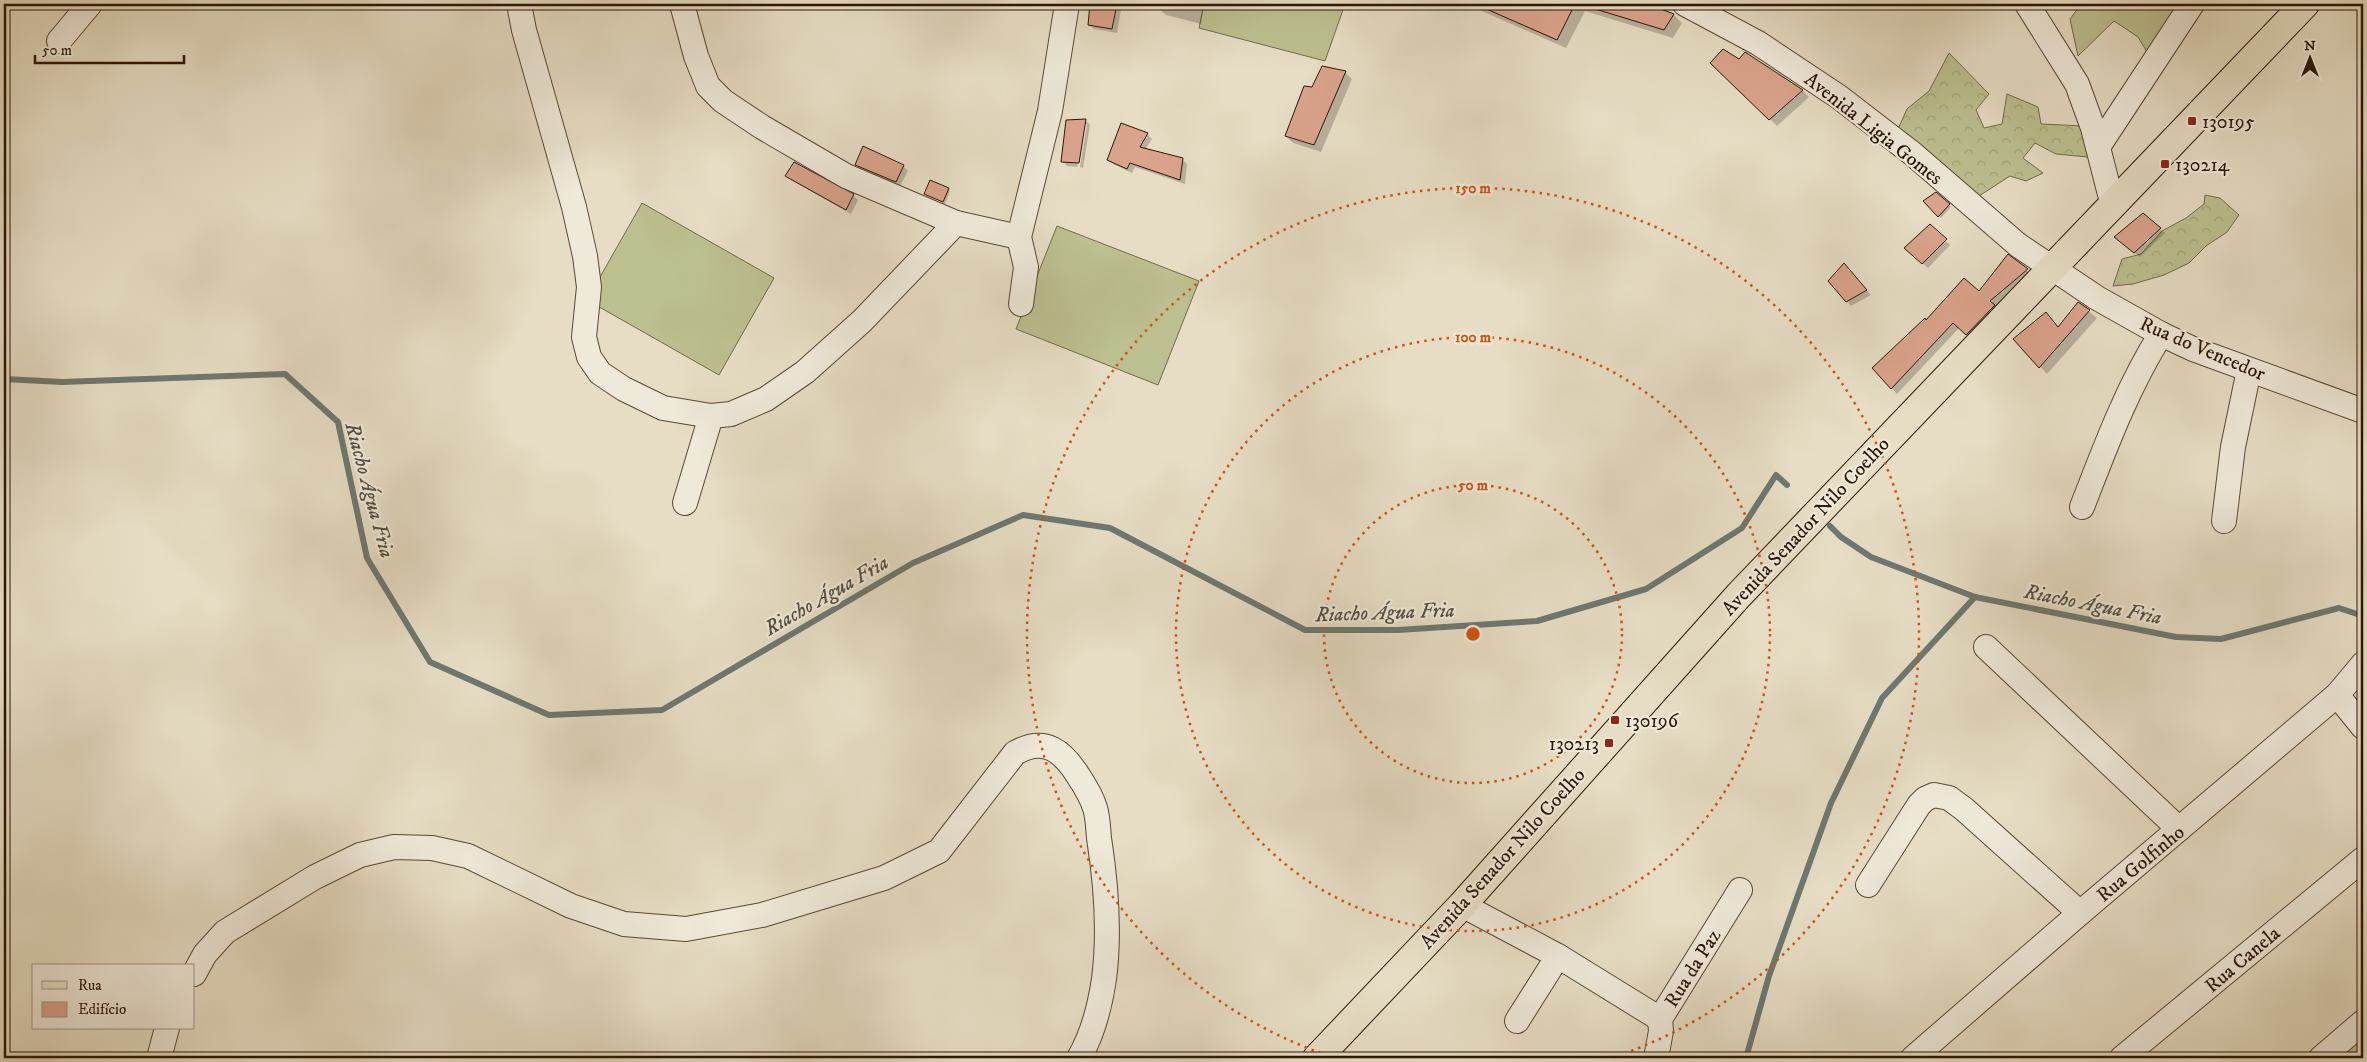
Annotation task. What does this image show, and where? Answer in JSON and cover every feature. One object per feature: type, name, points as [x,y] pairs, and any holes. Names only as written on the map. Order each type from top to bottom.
[{"type":"main road","name":"Avenida Senador Nilo Coelho","points":[[1317,1058],[1462,905],[1739,595],[2305,4]]},
{"type":"street","points":[[59,40],[90,4]]},
{"type":"street","points":[[519,4],[524,30],[574,207],[585,256],[589,287],[584,337],[589,357],[600,373],[632,393],[663,408],[711,416],[731,414],[766,398],[805,372],[862,321],[956,223]]},
{"type":"street","points":[[682,4],[696,56],[708,86],[723,101],[762,127],[846,176],[956,223],[1019,237]]},
{"type":"street","points":[[1021,304],[1026,267],[1019,237],[1050,111],[1066,4]]},
{"type":"street","name":"Avenida Ligia Gomes","points":[[1685,4],[1758,43],[1839,97],[1912,154],[2018,245],[2052,267]]},
{"type":"street","points":[[2027,4],[2077,84],[2098,147],[2113,206]]},
{"type":"street","points":[[2098,147],[2192,4]]},
{"type":"street","name":"Rua do Vencedor","points":[[2052,267],[2097,298],[2161,334],[2249,370],[2363,411]]},
{"type":"street","points":[[2082,507],[2108,438],[2140,370],[2161,334]]},
{"type":"street","points":[[2224,522],[2233,448],[2249,370]]},
{"type":"street","points":[[685,503],[711,416]]},
{"type":"street","points":[[1986,647],[2179,830]]},
{"type":"street","name":"Rua Golfinho","points":[[1913,1058],[2080,913],[2337,695],[2363,664]]},
{"type":"street","points":[[2337,695],[2363,728]]},
{"type":"street","points":[[195,972],[205,954],[225,932],[315,877],[360,855],[394,846],[432,848],[468,856],[571,906],[624,924],[686,929],[762,915],[884,878],[939,851],[1015,753],[1027,746],[1038,745],[1055,750],[1069,761],[1084,784],[1095,808],[1104,867],[1106,928],[1104,977],[1097,1016],[1086,1046],[1079,1058]]},
{"type":"street","points":[[1868,885],[1919,806],[1929,797],[1941,795],[1964,809],[2080,913]]},
{"type":"street","name":"Rua Canela","points":[[2122,1058],[2363,859]]},
{"type":"street","name":"Rua da Paz","points":[[1462,905],[1558,956],[1660,1020],[1740,890]]},
{"type":"street","points":[[1517,1021],[1558,956]]},
{"type":"street","points":[[1656,1058],[1661,1031],[1660,1020]]},
{"type":"street","points":[[2321,1058],[2363,1022]]},
{"type":"street","points":[[158,1058],[166,1030]]},
{"type":"green space","points":[[1204,4],[1345,4],[1325,61],[1199,28]]},
{"type":"green space","points":[[2081,4],[2179,4],[2147,52],[2138,37],[2114,21],[2078,56],[2070,19]]},
{"type":"green space","points":[[1949,53],[1989,94],[1976,110],[1984,128],[2002,124],[2007,94],[2038,107],[2041,124],[2084,126],[2088,157],[2056,154],[2035,143],[2023,158],[2043,173],[2026,181],[2010,176],[1979,196],[1898,129],[1907,109],[1929,91]]},
{"type":"green space","points":[[2205,195],[2220,198],[2239,215],[2227,232],[2206,246],[2189,263],[2164,275],[2133,284],[2113,286],[2122,259],[2141,254],[2162,231],[2186,218],[2204,204]]},
{"type":"green space","points":[[642,203],[774,278],[719,375],[587,300]]},
{"type":"green space","points":[[1057,226],[1199,281],[1158,385],[1016,329]]},
{"type":"green space","points":[[2363,1033],[2363,1058],[2333,1058]]},
{"type":"building","points":[[1090,4],[1117,4],[1112,29],[1088,25]]},
{"type":"building","points":[[1475,4],[1575,4],[1557,40]]},
{"type":"building","points":[[1593,4],[1648,4],[1674,14],[1664,30],[1592,8]]},
{"type":"building","points":[[1723,49],[1739,59],[1745,52],[1803,90],[1769,120],[1710,63]]},
{"type":"building","points":[[1322,66],[1346,71],[1314,145],[1285,136],[1304,86],[1312,87]]},
{"type":"building","points":[[1086,119],[1079,163],[1061,162],[1066,120]]},
{"type":"building","points":[[1121,123],[1148,133],[1140,147],[1183,158],[1180,180],[1130,163],[1127,169],[1107,160]]},
{"type":"building","points":[[863,146],[904,165],[896,182],[855,165]]},
{"type":"building","points":[[794,162],[854,194],[846,210],[785,176]]},
{"type":"building","points":[[930,180],[949,188],[943,202],[924,194]]},
{"type":"building","points":[[1936,192],[1950,204],[1938,217],[1923,201]]},
{"type":"building","points":[[2143,213],[2161,228],[2134,253],[2114,237]]},
{"type":"building","points":[[1930,224],[1947,239],[1922,264],[1904,248]]},
{"type":"building","points":[[2008,254],[2028,269],[1990,301],[1995,305],[1966,335],[1953,323],[1891,389],[1872,368],[1925,318],[1926,320],[1964,278],[1979,291]]},
{"type":"building","points":[[1844,263],[1867,290],[1846,302],[1828,281]]},
{"type":"building","points":[[2078,302],[2090,310],[2039,368],[2013,339],[2046,312],[2058,327]]},
{"type":"waterway","name":"Riacho Água Fria","points":[[4,379],[62,382],[285,374],[338,422],[367,558],[430,662],[549,715],[662,710],[913,563],[1023,515],[1110,528],[1305,630],[1398,630],[1537,621],[1646,589],[1742,528],[1776,475],[1787,485]]},
{"type":"waterway","name":"Riacho Água Fria","points":[[1830,526],[1841,537],[1871,557],[1975,597],[2176,637],[2221,639],[2339,608],[2363,616]]},
{"type":"waterway","points":[[1746,1058],[1769,976],[1831,803],[1882,698],[1975,597]]},
{"type":"place","name":"130195","points":[[2192,121]]},
{"type":"place","name":"130214","points":[[2165,164]]},
{"type":"place","name":"130196","points":[[1615,720]]},
{"type":"place","name":"130213","points":[[1609,743]]}]
